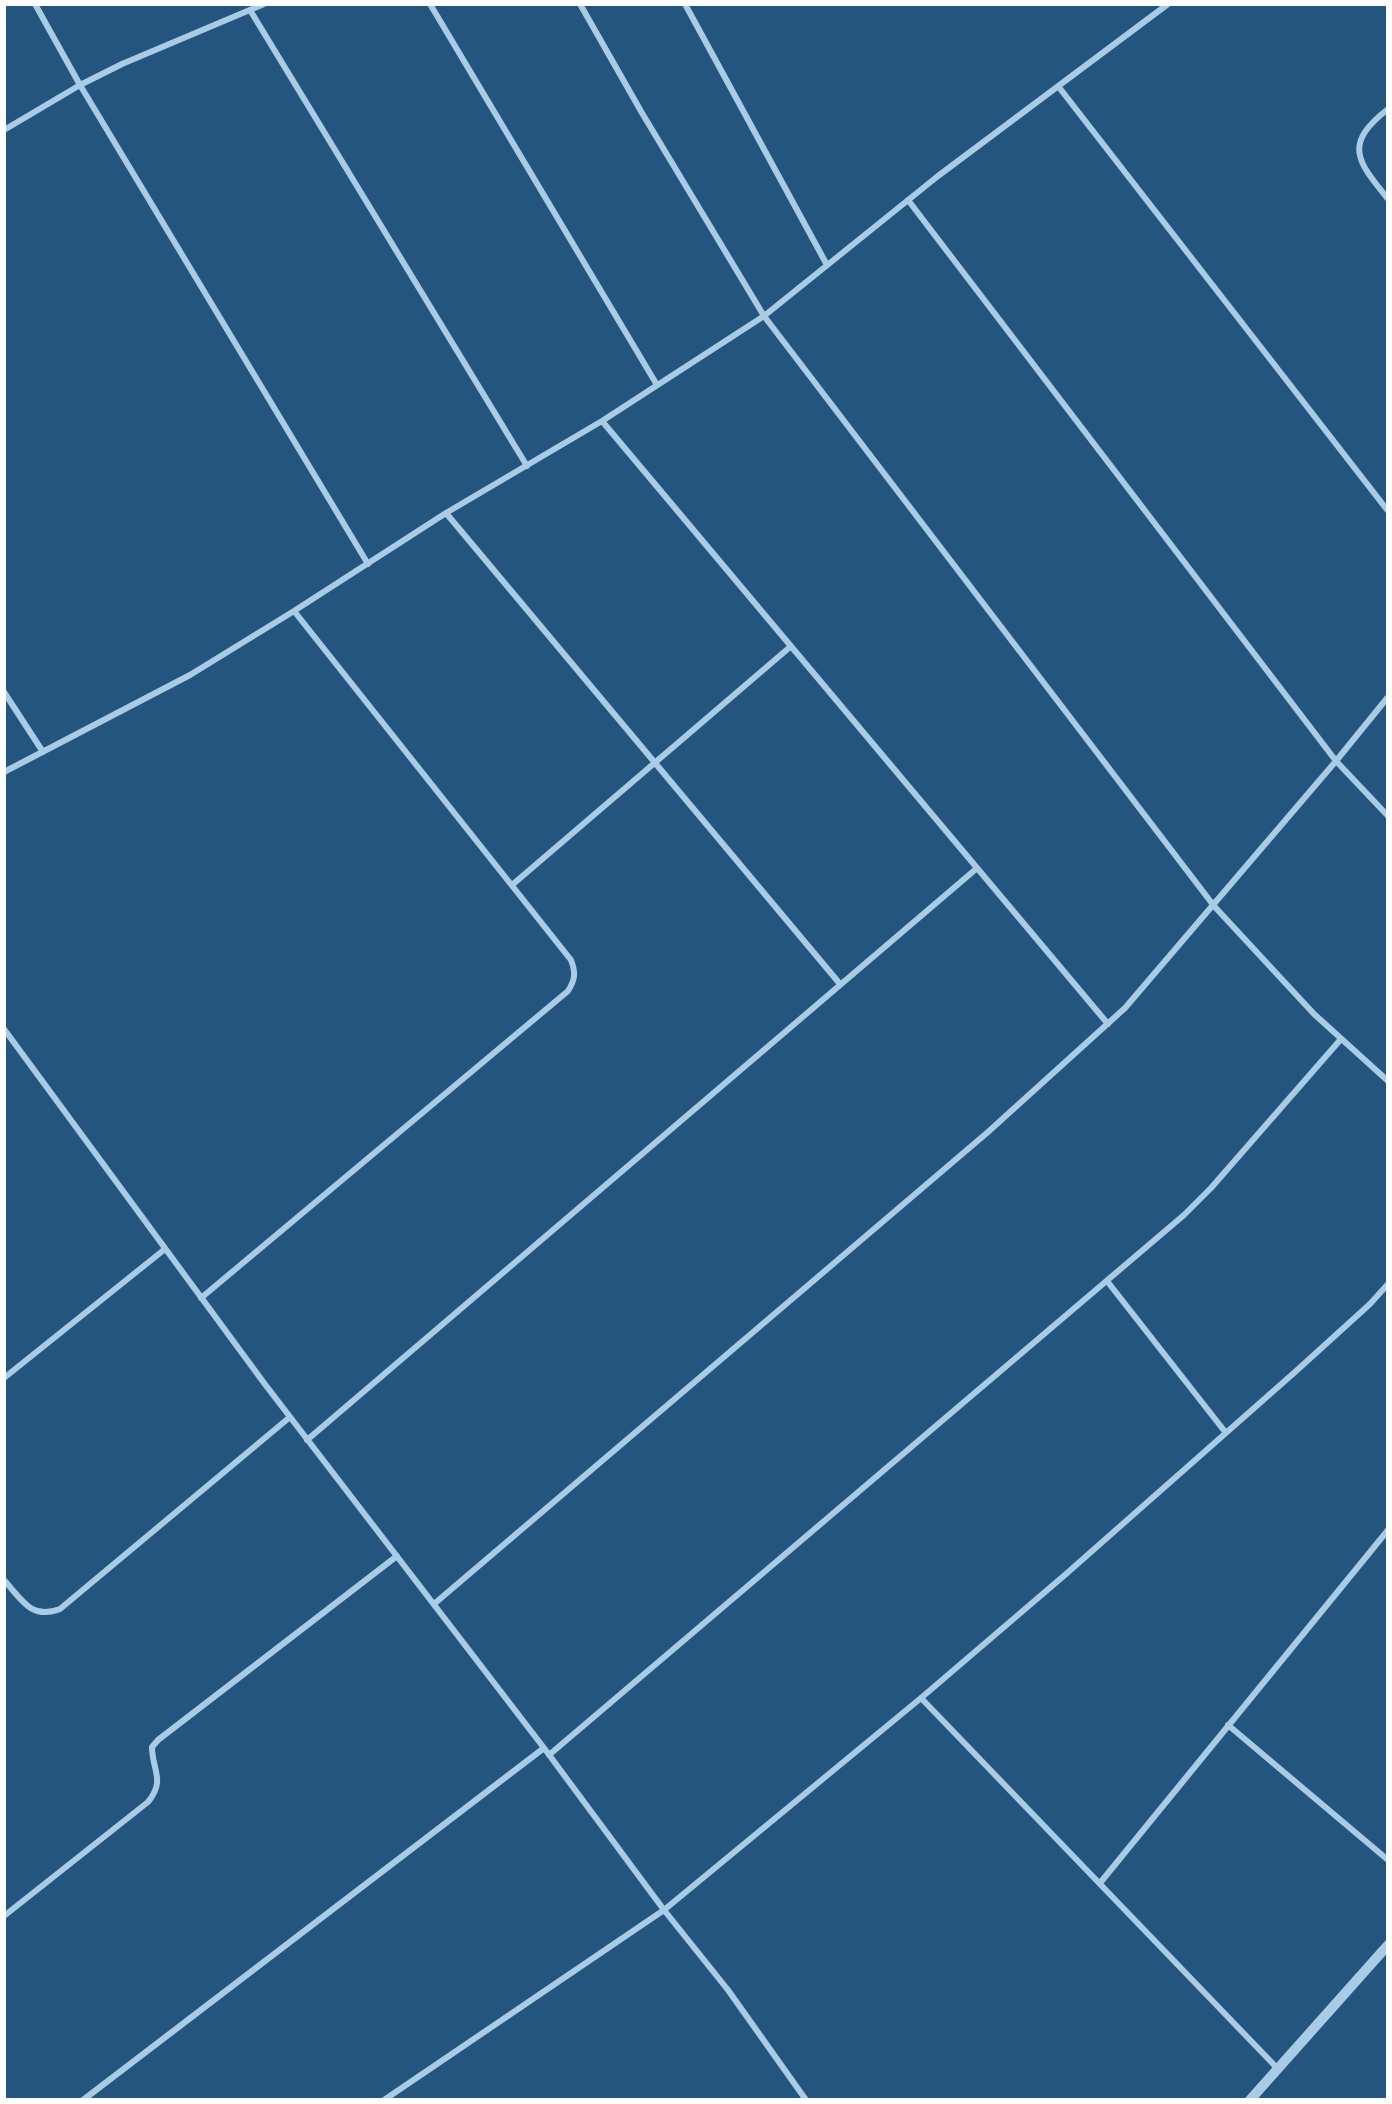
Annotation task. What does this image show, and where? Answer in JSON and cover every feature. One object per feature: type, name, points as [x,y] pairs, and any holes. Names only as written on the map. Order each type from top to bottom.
[{"type":"street","points":[[35,4],[80,85],[368,564]]},
{"type":"street","points":[[4,130],[80,85],[122,64],[264,4]]},
{"type":"street","points":[[430,4],[657,384]]},
{"type":"street","points":[[580,4],[764,316],[1214,906],[1314,1014],[1388,1081]]},
{"type":"street","points":[[685,4],[827,265]]},
{"type":"street","points":[[4,772],[190,675],[446,513],[602,421],[764,316],[908,200],[1168,4]]},
{"type":"street","points":[[250,10],[527,466]]},
{"type":"street","points":[[1058,86],[1388,511]]},
{"type":"street","points":[[1388,109],[1365,129],[1359,143],[1359,156],[1369,175],[1388,199]]},
{"type":"street","points":[[908,200],[1336,761],[1388,816]]},
{"type":"street","points":[[602,421],[1108,1024]]},
{"type":"street","points":[[446,513],[840,984]]},
{"type":"street","points":[[201,1298],[568,991],[574,981],[575,970],[571,960],[294,611]]},
{"type":"street","points":[[512,885],[790,647]]},
{"type":"street","points":[[4,692],[43,752]]},
{"type":"street","points":[[434,1604],[988,1132],[1125,1008],[1214,906],[1388,698]]},
{"type":"street","points":[[307,1440],[976,869]]},
{"type":"street","points":[[4,1029],[307,1440],[544,1748],[664,1910],[728,1990],[806,2100]]},
{"type":"street","points":[[549,1755],[1184,1215],[1211,1188],[1341,1039]]},
{"type":"street","points":[[4,1378],[165,1249]]},
{"type":"street","points":[[1107,1281],[1226,1433]]},
{"type":"street","points":[[384,2100],[664,1910],[921,1698],[1066,1574],[1353,1319],[1388,1284]]},
{"type":"street","points":[[4,1580],[36,1612],[48,1614],[60,1609],[290,1417]]},
{"type":"street","points":[[1100,1883],[1388,1530]]},
{"type":"street","points":[[4,1916],[148,1802],[156,1792],[158,1779],[152,1758],[152,1747],[158,1740],[397,1556]]},
{"type":"street","points":[[921,1698],[1278,2069]]},
{"type":"street","points":[[1228,1725],[1388,1860]]},
{"type":"street","points":[[83,2100],[544,1748]]},
{"type":"street","points":[[1250,2100],[1388,1945]]}]
